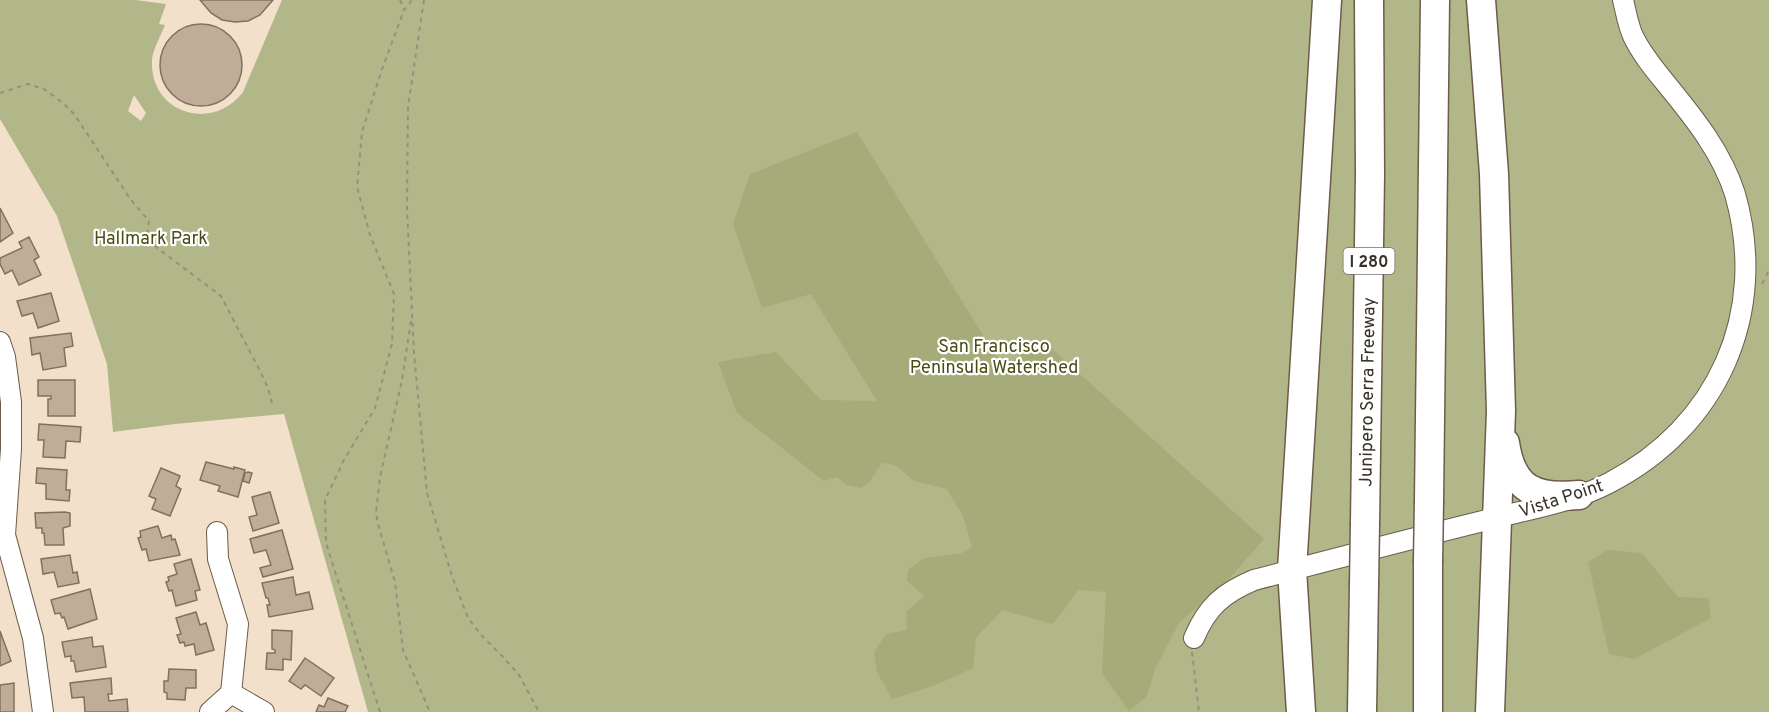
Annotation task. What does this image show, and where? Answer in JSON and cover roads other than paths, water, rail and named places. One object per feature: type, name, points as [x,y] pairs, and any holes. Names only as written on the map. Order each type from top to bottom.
[{"type":"highway","points":[[1301,712],[1292,570],[1327,0]]},
{"type":"highway","name":"Junipero Serra Freeway","points":[[1362,712],[1370,176],[1369,0]]},
{"type":"highway","points":[[1428,712],[1435,0]]},
{"type":"highway","points":[[1481,0],[1494,174],[1501,411],[1490,712]]},
{"type":"highway","points":[[1501,411],[1510,466],[1516,477],[1527,488],[1541,494],[1555,497],[1580,495]]},
{"type":"street","name":"Vista Point","points":[[1194,638],[1211,607],[1224,595],[1254,580],[1580,495],[1608,484],[1648,460],[1697,413],[1722,374],[1740,326],[1747,272],[1742,218],[1724,166],[1693,118],[1643,54],[1632,35],[1623,0]]},
{"type":"street","points":[[0,342],[5,357],[11,402],[11,449],[2,536],[33,638],[43,712]]},
{"type":"street","points":[[210,712],[231,693],[238,624],[218,559],[217,532]]},
{"type":"street","points":[[231,693],[264,712]]},
{"type":"park label","name":"Hallmark Park","points":[[151,238]]},
{"type":"park label","name":"San Francisco Peninsula Watershed","points":[[994,356]]}]
